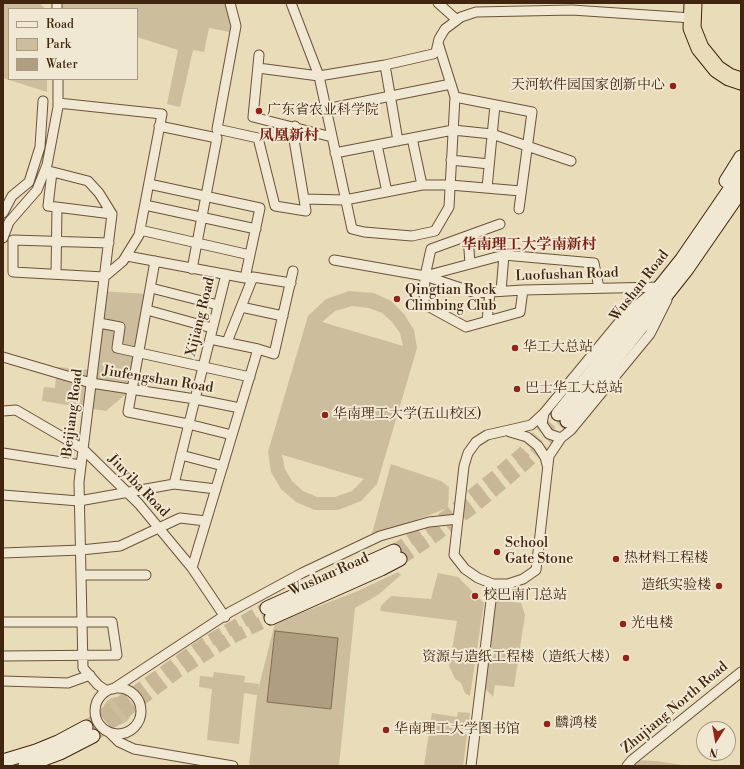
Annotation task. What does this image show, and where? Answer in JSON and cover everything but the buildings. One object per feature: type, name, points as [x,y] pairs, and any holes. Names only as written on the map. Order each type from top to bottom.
[{"type":"highway","points":[[703,3],[700,18],[706,45],[724,65],[741,72]]},
{"type":"highway","points":[[692,11],[695,37],[707,59],[723,73],[741,81]]},
{"type":"main road","points":[[684,264],[700,220],[741,157]]},
{"type":"main road","name":"Wushan Road","points":[[684,264],[741,173]]},
{"type":"main road","name":"Wushan Road","points":[[563,418],[741,191]]},
{"type":"main road","points":[[684,264],[717,241],[741,206]]},
{"type":"main road","name":"Wushan Road","points":[[269,613],[397,555]]},
{"type":"main road","points":[[3,761],[89,732],[60,753],[25,766]]},
{"type":"street","points":[[230,3],[236,26],[217,129],[258,138],[275,206],[306,211],[292,134],[295,126]]},
{"type":"street","points":[[291,3],[318,76],[352,229],[364,232],[412,236],[435,231],[449,207],[455,97],[438,43]]},
{"type":"street","points":[[438,3],[457,20]]},
{"type":"street","points":[[258,68],[318,76],[385,65],[433,54],[436,52],[438,43],[445,29],[457,20],[476,12],[483,7],[572,6],[692,11]]},
{"type":"street","points":[[259,55],[253,117],[295,126],[332,137]]},
{"type":"street","points":[[385,65],[398,141]]},
{"type":"street","points":[[58,80],[58,103],[48,171],[48,206],[112,214]]},
{"type":"street","points":[[326,109],[451,84]]},
{"type":"street","points":[[455,97],[532,112],[519,208]]},
{"type":"street","points":[[3,213],[8,195],[29,182],[40,147],[43,101]]},
{"type":"street","points":[[58,103],[162,114],[139,235],[124,261],[104,277],[13,272],[13,240],[108,243]]},
{"type":"street","points":[[487,188],[495,105]]},
{"type":"street","points":[[160,126],[217,138],[192,268]]},
{"type":"street","points":[[335,153],[453,130],[492,134],[571,161]]},
{"type":"street","points":[[412,138],[422,185]]},
{"type":"street","points":[[377,145],[387,192]]},
{"type":"street","points":[[451,160],[489,164]]},
{"type":"street","points":[[48,171],[88,181],[99,193],[112,214]]},
{"type":"street","points":[[3,238],[9,222],[37,190],[48,171]]},
{"type":"street","points":[[126,256],[245,278],[260,208],[149,184]]},
{"type":"street","points":[[304,199],[345,200],[422,185],[450,185],[522,191]]},
{"type":"street","points":[[145,206],[256,229]]},
{"type":"street","points":[[56,274],[57,208]]},
{"type":"street","name":"Beijiang Road","points":[[110,690],[98,685],[84,668],[79,501],[81,465],[112,214]]},
{"type":"street","points":[[500,224],[432,249],[425,276],[424,304],[466,327],[520,312],[523,290]]},
{"type":"street","points":[[140,230],[250,255]]},
{"type":"street","points":[[468,236],[470,264]]},
{"type":"street","points":[[425,276],[504,255],[594,263],[599,288]]},
{"type":"street","points":[[501,292],[504,255]]},
{"type":"street","name":"Luofushan Road","points":[[334,260],[425,276],[476,293],[523,290],[666,287]]},
{"type":"street","points":[[155,262],[128,412],[188,424],[232,435]]},
{"type":"street","points":[[210,339],[258,349],[274,354],[293,271]]},
{"type":"street","name":"Xijiang Road","points":[[174,484],[226,274]]},
{"type":"street","points":[[227,342],[253,277],[291,283]]},
{"type":"street","points":[[666,287],[650,334],[571,430],[561,438],[549,456],[536,570],[523,579],[508,584],[493,584],[478,578],[465,569],[454,555],[464,466],[468,453],[476,442],[487,435],[531,425],[544,413],[624,315],[635,304],[666,287]]},
{"type":"street","points":[[151,288],[218,305]]},
{"type":"street","points":[[487,321],[490,292]]},
{"type":"street","points":[[241,307],[283,316]]},
{"type":"street","points":[[147,310],[212,328]]},
{"type":"street","points":[[99,323],[120,327],[117,348],[139,351],[250,376]]},
{"type":"street","points":[[192,568],[258,349]]},
{"type":"street","name":"Jiufengshan Road","points":[[3,357],[91,383],[195,399],[240,408]]},
{"type":"street","name":"Jiuyiba Road","points":[[3,411],[16,410],[83,449],[159,528],[192,568],[225,616]]},
{"type":"street","points":[[544,413],[542,418],[544,427],[549,434],[561,438]]},
{"type":"street","points":[[501,431],[514,432],[527,437],[538,446],[545,457],[548,471]]},
{"type":"street","points":[[3,453],[81,465]]},
{"type":"street","points":[[181,455],[223,466]]},
{"type":"street","points":[[3,495],[79,501],[174,484],[216,489]]},
{"type":"street","points":[[3,552],[80,550],[120,546],[180,518],[206,521]]},
{"type":"street","points":[[110,690],[128,691],[134,696],[140,710],[140,717],[131,730],[124,733],[110,732],[103,729],[95,716],[97,702],[110,690],[225,616],[302,573],[380,536],[429,522],[458,520]]},
{"type":"street","points":[[81,575],[146,575]]},
{"type":"street","points":[[471,766],[493,584]]},
{"type":"street","points":[[3,622],[112,622],[117,655],[3,656]]},
{"type":"street","name":"Zhujiang North Road","points":[[627,766],[632,760],[741,672]]},
{"type":"street","points":[[3,681],[68,683],[90,675]]},
{"type":"street","points":[[110,732],[119,742],[134,749],[233,766]]},
{"type":"green space","points":[[3,3],[41,4],[44,8],[8,8],[8,80],[3,78]]},
{"type":"green space","points":[[57,3],[225,3],[230,13],[230,32],[209,28],[204,52],[193,50],[180,107],[167,104],[178,50],[138,37],[138,8],[54,8]]},
{"type":"green space","points":[[9,80],[47,80],[47,92]]},
{"type":"green space","points":[[99,291],[148,294],[134,387],[106,411],[42,401],[44,387],[55,388],[57,367],[90,370]]},
{"type":"green space","points":[[349,291],[374,293],[391,301],[404,314],[414,330],[417,348],[377,484],[361,501],[338,510],[315,510],[296,502],[281,489],[271,472],[268,452],[308,316],[326,299]],"holes":[[[352,306],[369,308],[382,313],[392,322],[400,333],[403,346],[322,322],[335,311]],[[283,455],[364,479],[352,491],[335,497],[317,497],[303,491],[292,481],[285,469]]]},
{"type":"green space","points":[[391,464],[441,481],[449,487],[448,508],[371,537]]},
{"type":"green space","points":[[398,572],[401,575],[378,595],[355,608],[339,766],[249,766],[257,695],[244,693],[239,744],[207,740],[212,689],[199,687],[200,676],[213,677],[214,672],[245,676],[244,682],[259,684],[258,690],[275,623],[358,591]]},
{"type":"green space","points":[[438,573],[458,577],[484,603],[470,696],[465,693],[461,683],[455,679],[449,666],[457,621],[380,611],[381,606],[391,596],[431,599]]},
{"type":"green space","points":[[490,599],[521,603],[525,615],[514,687],[495,685],[493,697],[481,684]]},
{"type":"green space","points":[[117,697],[127,701],[131,711],[127,721],[117,725],[107,721],[103,711],[107,701]]},
{"type":"green space","points":[[458,712],[470,713],[463,766],[424,766],[432,713],[457,717]]},
{"type":"green space","points":[[632,760],[656,761],[689,766],[627,766]]},
{"type":"water","points":[[275,631],[338,638],[331,709],[267,702]]},
{"type":"tunnel","points":[[394,551],[447,516],[497,475],[523,453],[558,414]]},
{"type":"tunnel","points":[[400,559],[436,535],[476,505],[526,463],[567,421]]},
{"type":"tunnel","points":[[86,727],[204,644],[267,608]]},
{"type":"tunnel","points":[[93,736],[177,672],[231,638],[271,618]]},
{"type":"place","name":"天河软件园国家创新中心","points":[[673,86]]},
{"type":"place","name":"广东省农业科学院","points":[[259,111]]},
{"type":"place","name":"Qingtian Rock Climbing Club","points":[[397,299]]},
{"type":"place","name":"华工大总站","points":[[515,348]]},
{"type":"place","name":"巴士华工大总站","points":[[517,389]]},
{"type":"place","name":"华南理工大学(五山校区)","points":[[325,415]]},
{"type":"place","name":"School Gate Stone","points":[[497,552]]},
{"type":"place","name":"热材料工程楼","points":[[616,559]]},
{"type":"place","name":"造纸实验楼","points":[[719,586]]},
{"type":"place","name":"校巴南门总站","points":[[475,596]]},
{"type":"place","name":"光电楼","points":[[623,624]]},
{"type":"place","name":"资源与造纸工程楼（造纸大楼）","points":[[626,658]]},
{"type":"place","name":"麟鸿楼","points":[[547,724]]},
{"type":"place","name":"华南理工大学图书馆","points":[[386,730]]},
{"type":"district","name":"凤凰新村","points":[[289,136]]},
{"type":"district","name":"华南理工大学南新村","points":[[529,245]]}]
